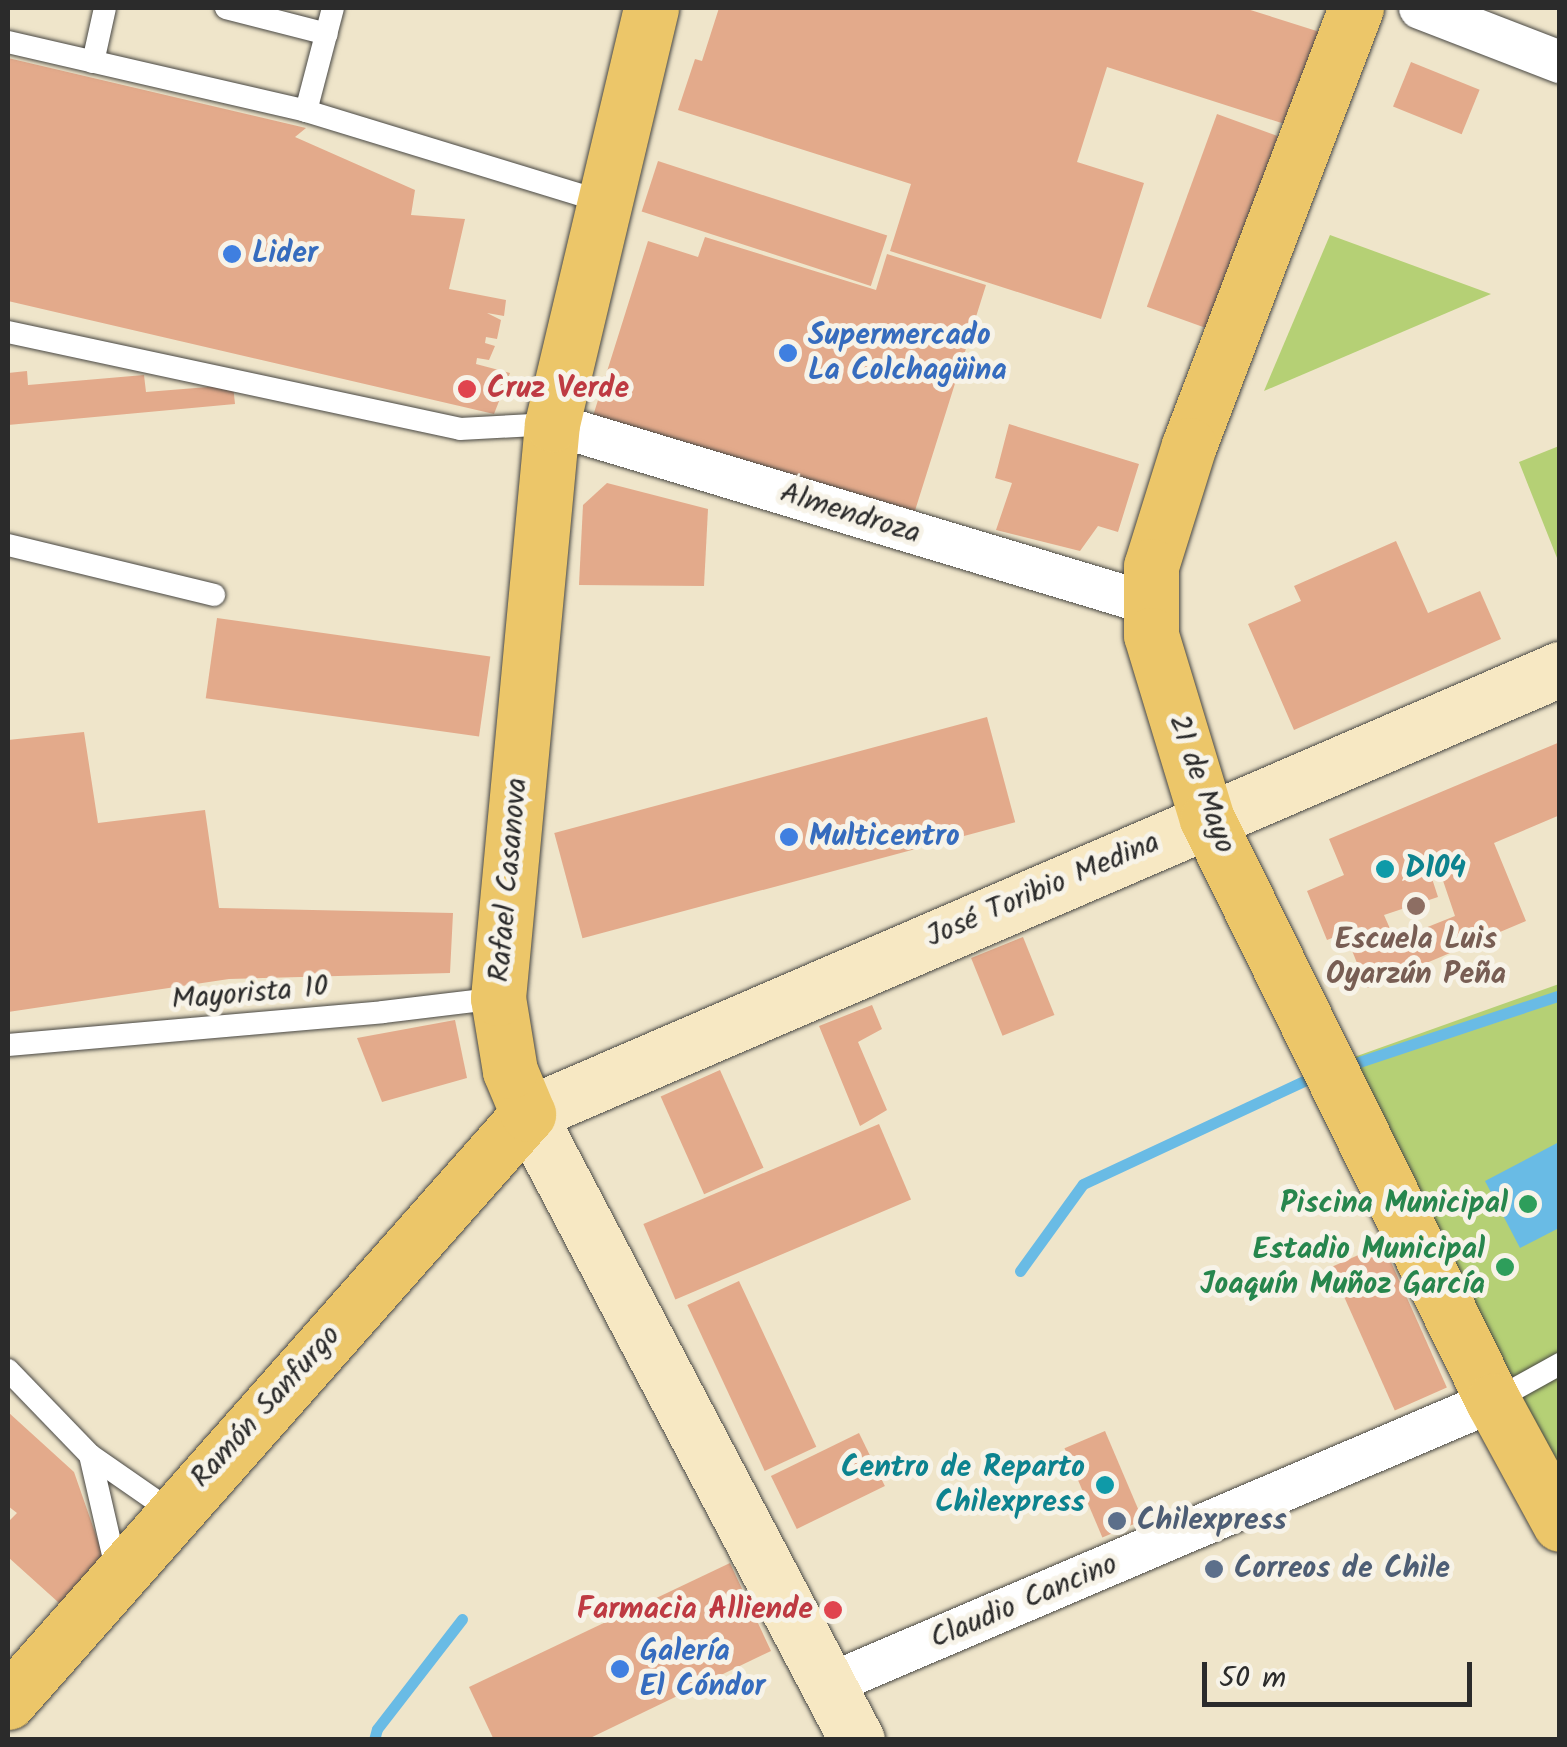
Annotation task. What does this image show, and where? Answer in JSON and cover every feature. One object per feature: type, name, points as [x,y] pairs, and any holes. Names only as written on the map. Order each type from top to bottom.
[{"type":"main road","name":"Rafael Casanova","points":[[528,1114],[510,1071],[498,998],[552,424],[651,8]]},
{"type":"main road","name":"21 de Mayo","points":[[1348,10],[1189,445],[1151,566],[1150,635],[1208,818],[1493,1401],[1560,1524]]},
{"type":"main road","name":"Ramón Sanfurgo","points":[[8,1702],[172,1512],[528,1114]]},
{"type":"street","points":[[1420,8],[1560,62]]},
{"type":"street","name":"Almendroza","points":[[552,424],[1148,604]]},
{"type":"street","name":"José Toribio Medina","points":[[528,1114],[1560,669]]},
{"type":"street","name":"Rafael Casanova","points":[[528,1114],[858,1740]]},
{"type":"street","name":"Claudio Cancino","points":[[830,1684],[1493,1401]]},
{"type":"lane","points":[[93,62],[106,8]]},
{"type":"lane","points":[[226,8],[326,34]]},
{"type":"lane","points":[[306,111],[333,8]]},
{"type":"lane","points":[[8,42],[306,111],[606,203]]},
{"type":"lane","points":[[8,332],[460,429],[552,424]]},
{"type":"lane","points":[[8,545],[214,595]]},
{"type":"lane","name":"Mayorista 10","points":[[8,1045],[498,998]]},
{"type":"lane","points":[[1493,1401],[1560,1364]]},
{"type":"lane","points":[[8,1370],[90,1455],[172,1512]]},
{"type":"lane","points":[[90,1455],[118,1576]]},
{"type":"green space","points":[[1330,235],[1491,294],[1264,391]]},
{"type":"green space","points":[[1559,446],[1559,563],[1519,462]]},
{"type":"green space","name":"Estadio Municipal Joaquín Muñoz García","points":[[1559,984],[1559,1474],[1343,1061]]},
{"type":"water","name":"Piscina Municipal","points":[[1559,1142],[1559,1228],[1520,1248],[1485,1181]]},
{"type":"building","points":[[719,8],[1244,8],[1323,33],[1294,127],[1107,67],[1077,162],[1144,183],[1101,319],[890,251],[911,184],[678,110],[695,59],[702,61]]},
{"type":"building","name":"Lider","points":[[8,58],[306,128],[295,137],[415,190],[411,215],[465,219],[449,289],[506,300],[504,316],[487,313],[501,320],[497,339],[486,337],[485,343],[495,346],[489,360],[477,358],[476,364],[510,373],[494,414],[8,301]]},
{"type":"building","points":[[1411,62],[1480,90],[1462,134],[1393,107]]},
{"type":"building","points":[[1217,114],[1278,136],[1208,329],[1147,307]]},
{"type":"building","points":[[658,161],[887,235],[871,286],[642,211]]},
{"type":"building","name":"Supermercado La Colchagüina","points":[[705,237],[876,290],[887,254],[986,285],[913,517],[593,416],[648,241],[698,257]]},
{"type":"building","points":[[27,371],[28,385],[144,375],[146,392],[233,385],[235,404],[8,425],[8,373]]},
{"type":"building","points":[[1009,424],[1139,464],[1118,532],[1098,526],[1080,551],[996,530],[1012,483],[995,478]]},
{"type":"building","points":[[607,483],[708,509],[704,586],[579,585],[583,505]]},
{"type":"building","points":[[1396,541],[1428,613],[1480,591],[1501,639],[1294,730],[1248,624],[1301,601],[1294,586]]},
{"type":"building","points":[[217,618],[490,656],[479,737],[206,698]]},
{"type":"building","name":"Multicentro","points":[[987,717],[1015,822],[582,938],[554,833]]},
{"type":"building","points":[[84,732],[98,823],[205,810],[219,908],[453,913],[450,973],[229,979],[8,1012],[8,740]]},
{"type":"building","name":"D104","points":[[1560,742],[1560,815],[1494,843],[1526,921],[1367,988],[1345,933],[1327,940],[1307,891],[1344,875],[1329,839]],"holes":[[[1436,860],[1455,916],[1395,940],[1384,915],[1438,897],[1427,863]]]},
{"type":"building","points":[[1023,937],[1054,1015],[1003,1036],[971,958]]},
{"type":"building","points":[[872,1005],[882,1029],[858,1042],[887,1110],[860,1126],[819,1026]]},
{"type":"building","points":[[455,1020],[467,1078],[382,1102],[357,1038]]},
{"type":"building","points":[[720,1070],[764,1168],[704,1194],[661,1096]]},
{"type":"building","points":[[879,1124],[911,1199],[675,1300],[643,1224]]},
{"type":"building","points":[[1383,1244],[1447,1387],[1395,1411],[1331,1267]]},
{"type":"building","points":[[739,1281],[816,1447],[765,1471],[687,1305]]},
{"type":"building","points":[[8,1412],[74,1472],[106,1564],[68,1611],[8,1557],[8,1522],[17,1513],[8,1506]]},
{"type":"building","name":"Centro de Reparto Chilexpress","points":[[1105,1431],[1143,1520],[1102,1537],[1064,1448]]},
{"type":"building","points":[[859,1433],[885,1486],[797,1529],[771,1476]]},
{"type":"building","name":"Galería El Cóndor","points":[[730,1563],[771,1651],[586,1740],[494,1740],[469,1687]]},
{"type":"waterway","points":[[1347,1066],[1560,995]]},
{"type":"waterway","points":[[1020,1271],[1083,1184],[1306,1080]]},
{"type":"waterway","points":[[374,1740],[377,1729],[462,1619]]},
{"type":"place","name":"Lider","points":[[232,254]]},
{"type":"place","name":"Supermercado La Colchagüina","points":[[788,353]]},
{"type":"place","name":"Cruz Verde","points":[[467,389]]},
{"type":"place","name":"Multicentro","points":[[789,837]]},
{"type":"place","name":"D104","points":[[1385,869]]},
{"type":"place","name":"Escuela Luis Oyarzún Peña","points":[[1416,906]]},
{"type":"place","name":"Piscina Municipal","points":[[1528,1204]]},
{"type":"place","name":"Estadio Municipal Joaquín Muñoz García","points":[[1505,1267]]},
{"type":"place","name":"Centro de Reparto Chilexpress","points":[[1105,1485]]},
{"type":"place","name":"Chilexpress","points":[[1117,1521]]},
{"type":"place","name":"Correos de Chile","points":[[1214,1569]]},
{"type":"place","name":"Farmacia Alliende","points":[[833,1610]]},
{"type":"place","name":"Galería El Cóndor","points":[[620,1669]]}]
